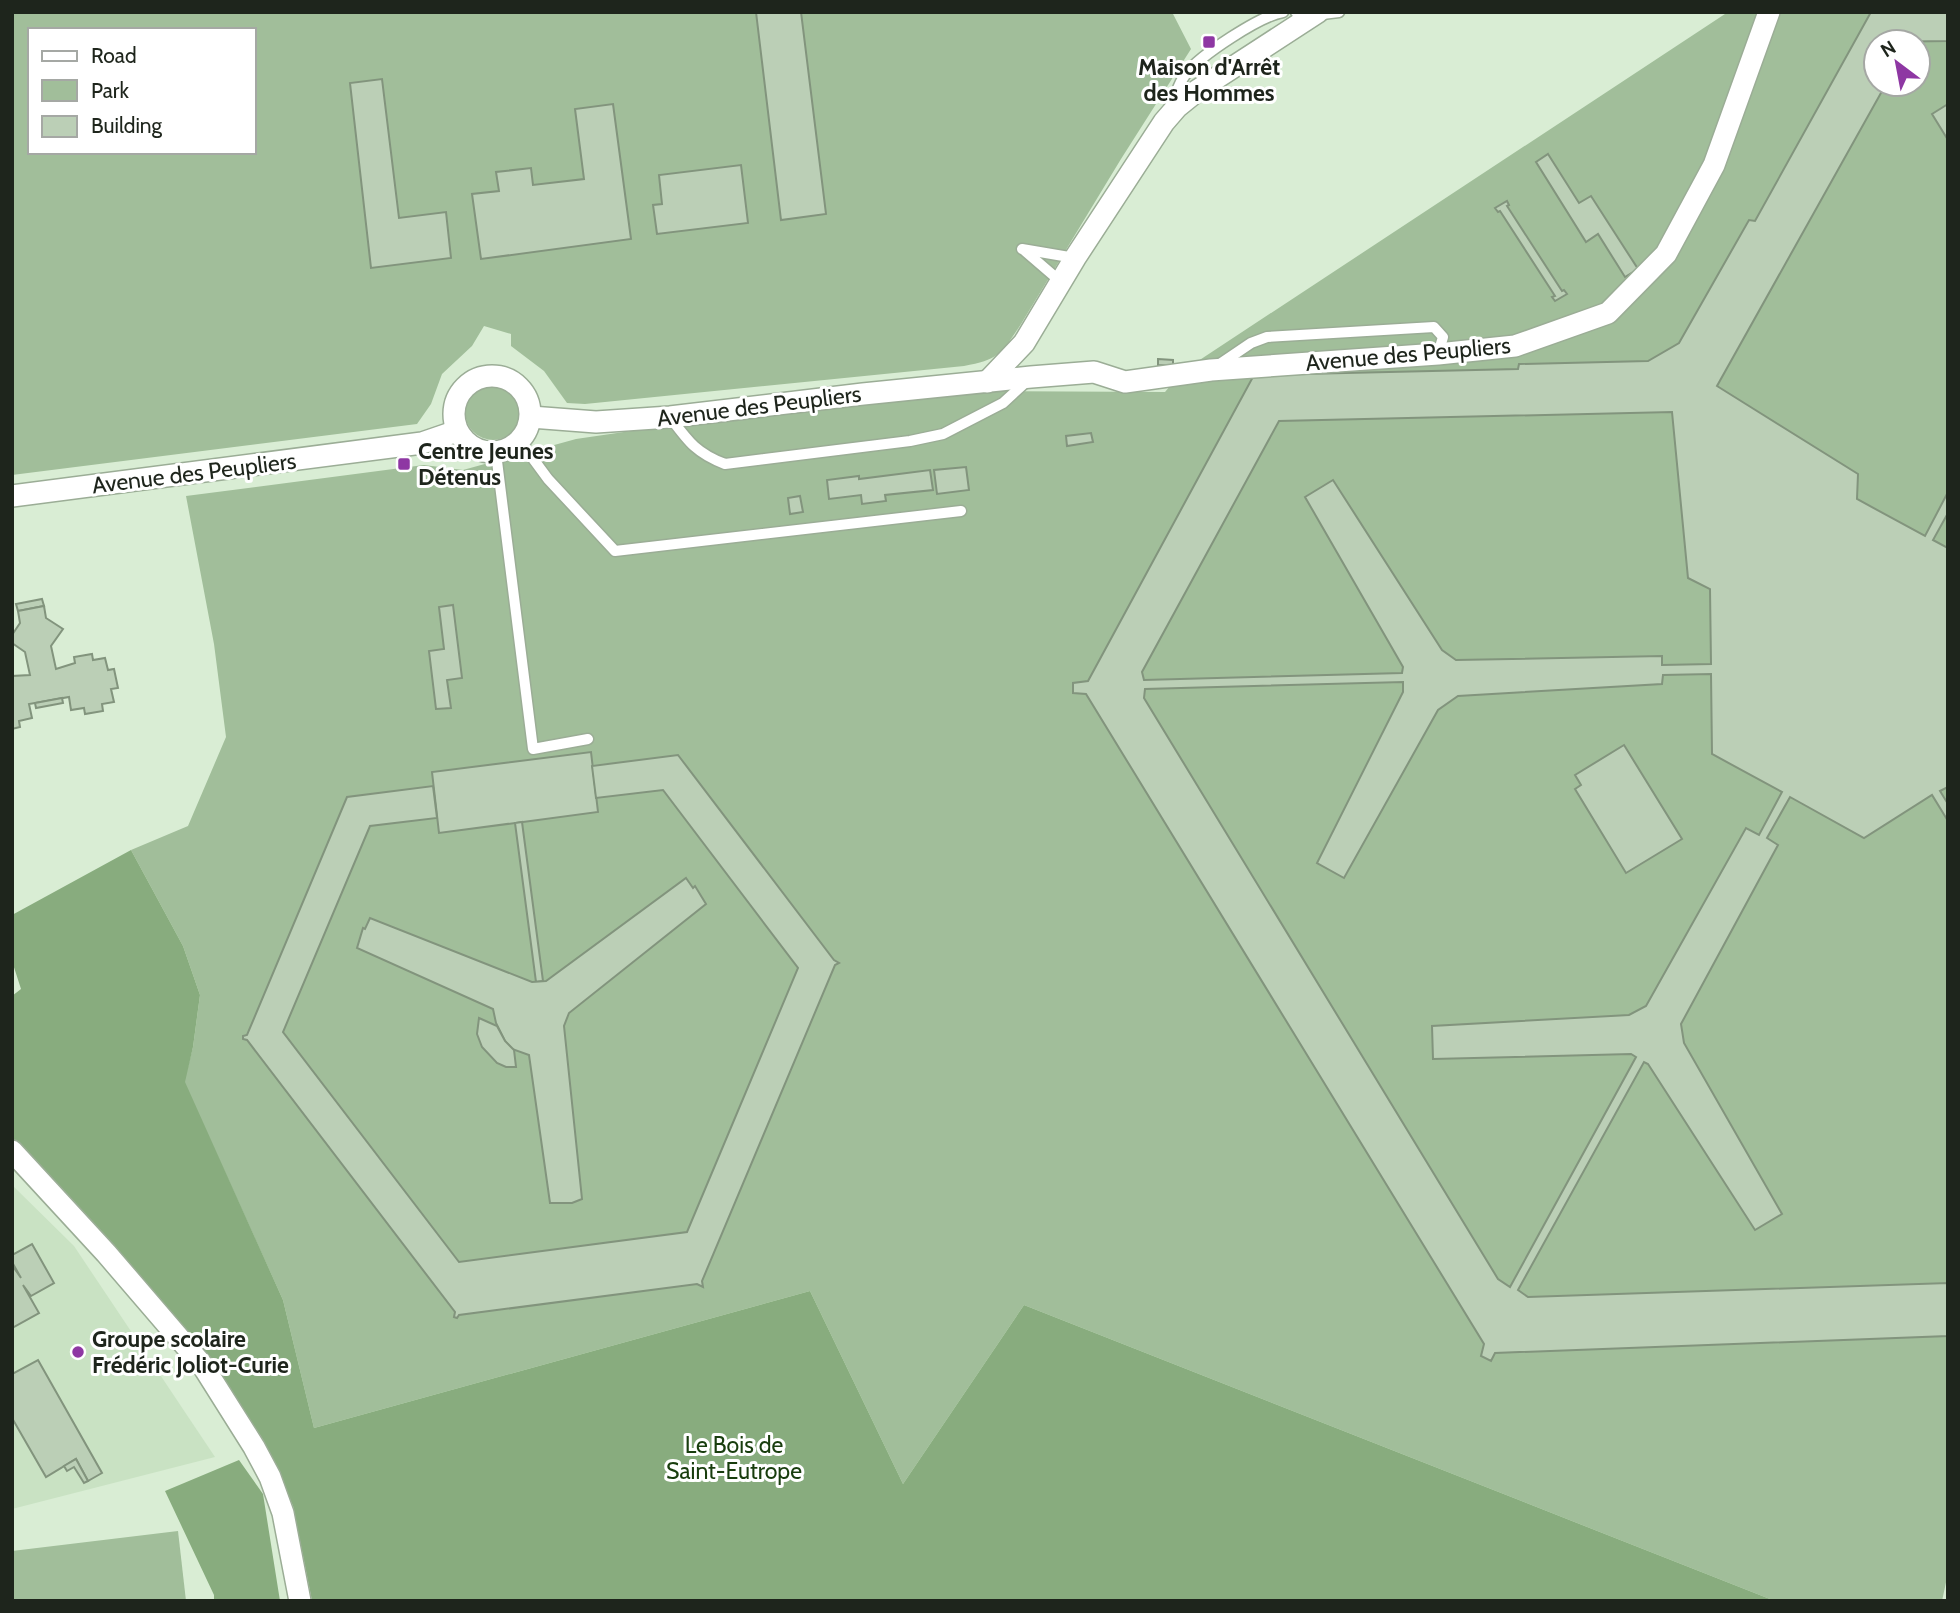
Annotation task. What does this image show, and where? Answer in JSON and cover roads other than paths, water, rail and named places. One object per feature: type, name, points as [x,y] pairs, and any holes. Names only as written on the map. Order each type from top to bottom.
[{"type":"street","name":"Avenue des Peupliers","points":[[531,417],[596,422],[670,417],[1031,377],[1094,372],[1125,382],[1211,370],[1515,346],[1608,313],[1666,254],[1714,165],[1769,12]]},
{"type":"street","points":[[987,382],[1024,343],[1075,258],[1164,122],[1177,107],[1309,13]]},
{"type":"street","points":[[487,376],[501,376],[523,391],[529,403],[531,417],[520,441],[509,449],[496,453],[473,448],[457,431],[453,419],[458,396],[476,379],[487,376]]},
{"type":"street","name":"Avenue des Peupliers","points":[[12,496],[422,443],[457,431]]},
{"type":"street","points":[[12,1151],[106,1253],[203,1366],[270,1477],[283,1513],[300,1601]]},
{"type":"lane","points":[[1164,122],[1184,76],[1197,62],[1264,18],[1283,12]]},
{"type":"lane","points":[[1309,13],[1339,12]]},
{"type":"lane","points":[[1062,282],[1022,249],[1075,258]]},
{"type":"lane","points":[[670,417],[692,447],[725,464],[910,441],[943,434],[1003,403],[1031,377]]},
{"type":"lane","points":[[520,441],[548,479],[615,551],[961,511]]},
{"type":"lane","points":[[496,453],[533,749],[588,739]]},
{"type":"place","name":"Maison d'Arrêt des Hommes","points":[[1209,42]]},
{"type":"place","name":"Centre Jeunes Détenus","points":[[404,464]]},
{"type":"place","name":"Groupe scolaire Frédéric Joliot-Curie","points":[[78,1352]]},
{"type":"park label","name":"Le Bois de Saint-Eutrope","points":[[734,1458]]}]
